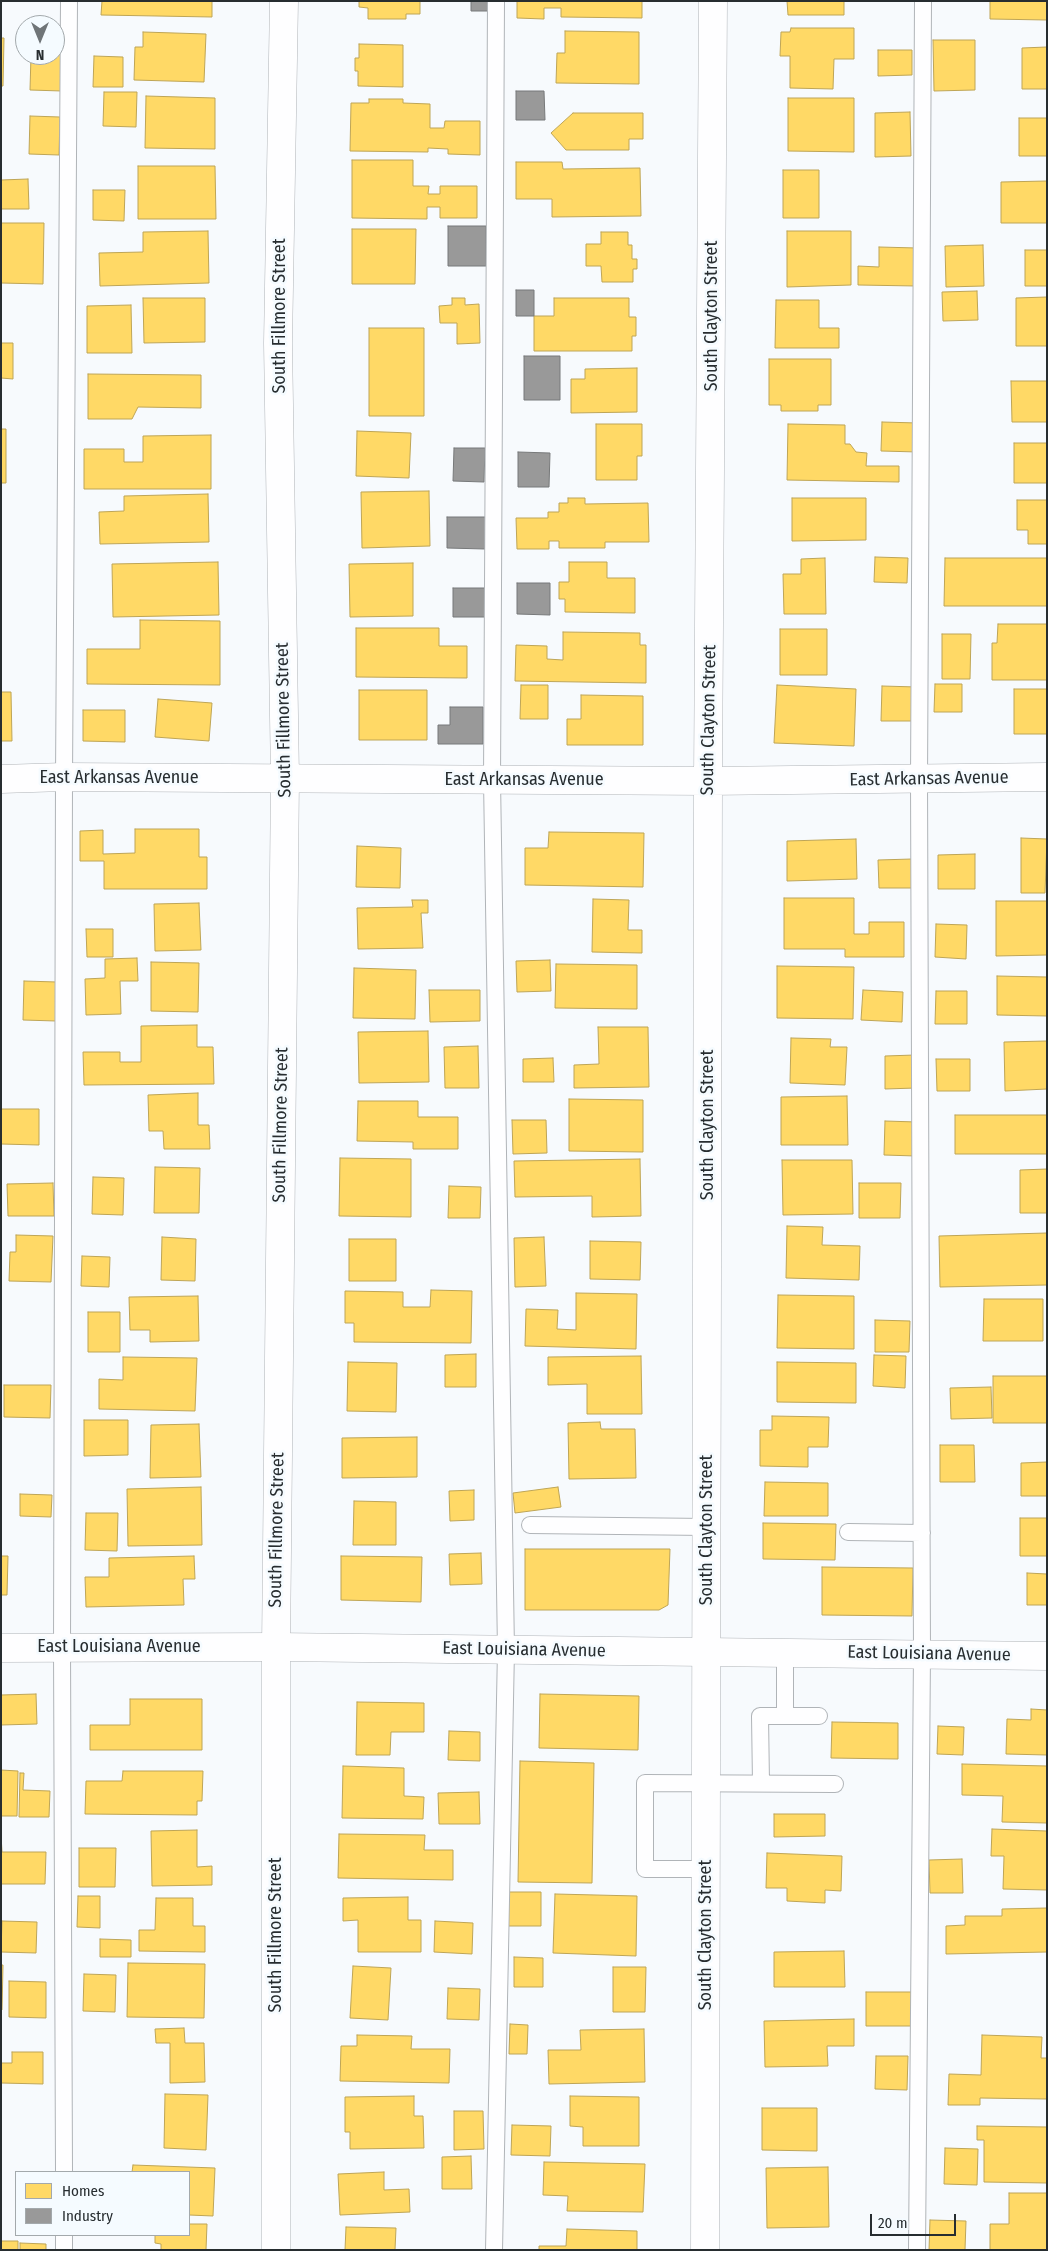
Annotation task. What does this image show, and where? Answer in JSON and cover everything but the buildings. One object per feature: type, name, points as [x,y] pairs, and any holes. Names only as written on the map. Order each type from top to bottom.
[{"type":"street","name":"South Fillmore Street","points":[[276,2250],[276,1646],[285,778],[278,343],[284,1]]},
{"type":"street","name":"South Clayton Street","points":[[705,2250],[708,781],[713,1]]},
{"type":"street","name":"East Arkansas Avenue","points":[[1,779],[64,777],[708,781],[1047,777]]},
{"type":"street","name":"East Louisiana Avenue","points":[[1,1648],[276,1646],[1047,1656]]},
{"type":"lane","points":[[64,2171],[62,1648],[64,777],[69,1]]},
{"type":"lane","points":[[494,2250],[506,1650],[492,780],[496,1]]},
{"type":"lane","points":[[918,2250],[922,1654],[919,779],[923,1]]},
{"type":"lane","points":[[530,1525],[707,1527]]},
{"type":"lane","points":[[848,1532],[922,1532]]},
{"type":"lane","points":[[785,1653],[785,1716]]},
{"type":"lane","points":[[761,1784],[760,1716],[819,1716]]},
{"type":"lane","points":[[707,1869],[645,1869],[644,1783],[835,1784]]},
{"type":"lane","points":[[64,2236],[64,2250]]}]
